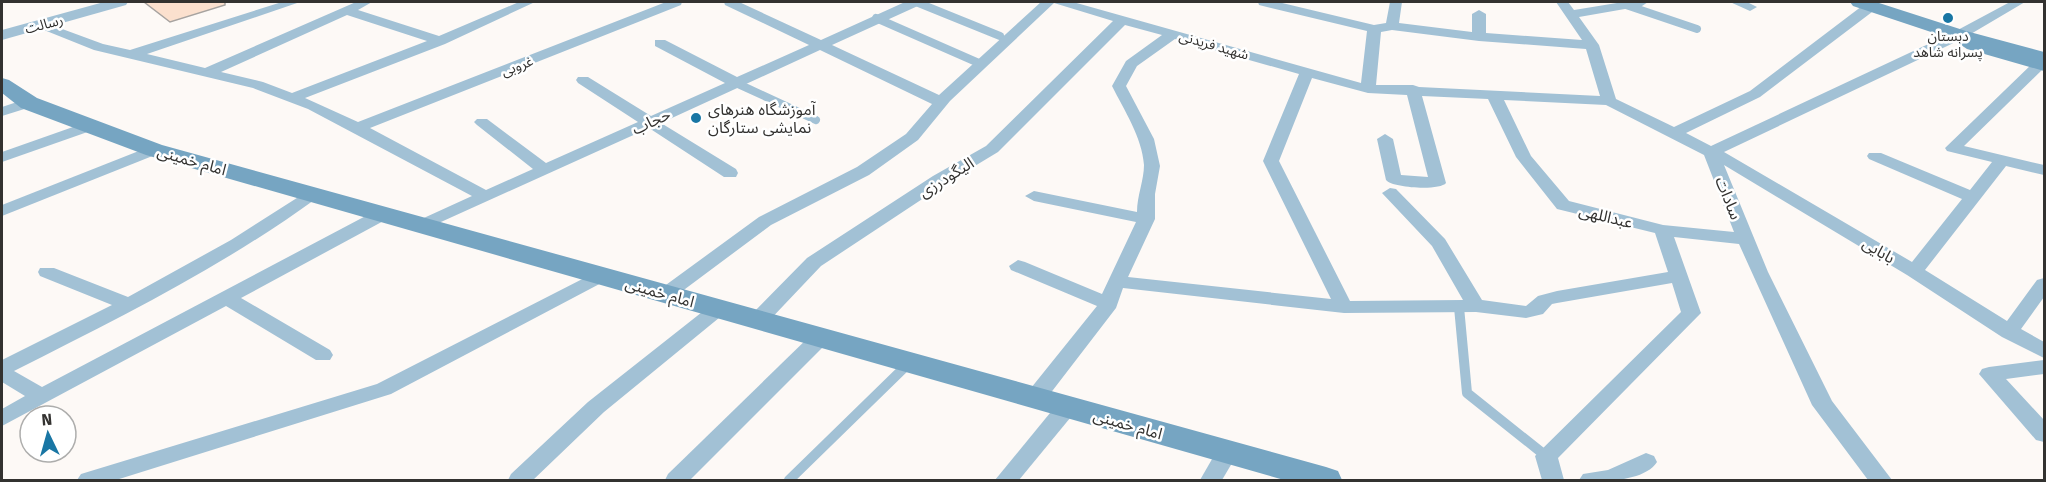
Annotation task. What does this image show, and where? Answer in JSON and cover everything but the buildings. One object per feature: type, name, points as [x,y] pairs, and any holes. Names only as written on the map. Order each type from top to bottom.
[{"type":"main road","points":[[1865,4],[2043,62]]},
{"type":"main road","name":"امام خمینی","points":[[2,84],[29,103],[154,150],[1326,480]]},
{"type":"street","points":[[2,26],[110,2]]},
{"type":"street","name":"رسالت","points":[[2,35],[120,2]]},
{"type":"street","points":[[129,55],[294,2]]},
{"type":"street","points":[[206,73],[366,2]]},
{"type":"street","points":[[291,98],[440,41],[529,2]]},
{"type":"street","name":"غروبی","points":[[357,128],[676,2]]},
{"type":"street","points":[[730,2],[821,43],[941,102]]},
{"type":"street","name":"حجاب","points":[[421,226],[915,2]]},
{"type":"street","points":[[666,294],[765,220],[873,164],[912,137],[941,102],[1048,2]]},
{"type":"street","name":"شهید فریدنی","points":[[1060,2],[1368,89],[1413,89],[1609,101]]},
{"type":"street","points":[[1264,2],[1374,29],[1392,26],[1592,45]]},
{"type":"street","points":[[1392,26],[1396,2]]},
{"type":"street","points":[[1562,2],[1592,45],[1609,101]]},
{"type":"street","points":[[1571,15],[1642,2]]},
{"type":"street","points":[[1736,2],[1750,7]]},
{"type":"street","points":[[1711,152],[1959,35],[2019,2]]},
{"type":"street","points":[[1676,132],[1755,94],[1865,4]]},
{"type":"street","points":[[344,10],[440,41]]},
{"type":"street","points":[[1479,15],[1479,36]]},
{"type":"street","name":"الیگودرزی","points":[[758,320],[814,262],[939,180],[992,149],[1123,19]]},
{"type":"street","points":[[40,26],[129,55],[258,85],[357,128],[486,197]]},
{"type":"street","points":[[1368,89],[1374,29]]},
{"type":"street","points":[[1035,398],[1109,304],[1116,281],[1146,219],[1146,194],[1152,166],[1146,139],[1119,86],[1131,64],[1173,34]]},
{"type":"street","points":[[660,43],[736,82]]},
{"type":"street","points":[[2043,62],[1953,148],[2044,170]]},
{"type":"street","points":[[1307,71],[1271,161],[1344,308]]},
{"type":"street","points":[[584,80],[730,172]]},
{"type":"street","points":[[1385,139],[1394,180],[1438,183],[1413,89]]},
{"type":"street","name":"عبداللهی","points":[[1493,94],[1524,156],[1563,206],[1663,230],[1745,239]]},
{"type":"street","name":"بابایی","points":[[1609,101],[1676,132],[1711,152],[1914,271],[2009,332],[2044,351]]},
{"type":"street","points":[[2,112],[29,103]]},
{"type":"street","points":[[482,122],[545,170]]},
{"type":"street","points":[[2,157],[90,126]]},
{"type":"street","points":[[2,211],[154,150]]},
{"type":"street","name":"سادات","points":[[1711,152],[1745,239],[1823,405],[1881,480]]},
{"type":"street","points":[[1875,156],[1973,197]]},
{"type":"street","points":[[1914,271],[2002,160]]},
{"type":"street","points":[[1390,193],[1439,243],[1467,306]]},
{"type":"street","points":[[2,368],[180,279],[266,228],[311,194]]},
{"type":"street","points":[[1034,195],[1146,219]]},
{"type":"street","points":[[2,418],[383,214]]},
{"type":"street","points":[[1553,480],[1546,456],[1691,313],[1663,230]]},
{"type":"street","points":[[1018,266],[1109,304]]},
{"type":"street","points":[[47,272],[129,304]]},
{"type":"street","points":[[89,480],[384,389],[600,276]]},
{"type":"street","points":[[1116,281],[1222,296],[1344,308],[1467,306],[1526,312],[1536,310],[1545,300],[1557,297],[1679,276]]},
{"type":"street","points":[[2009,332],[2044,284]]},
{"type":"street","points":[[226,298],[323,355]]},
{"type":"street","points":[[519,480],[596,408],[718,309]]},
{"type":"street","points":[[676,480],[820,338]]},
{"type":"street","points":[[2044,367],[1989,374],[2044,434]]},
{"type":"street","points":[[2,373],[42,397]]},
{"type":"street","points":[[1006,480],[1067,407]]},
{"type":"street","points":[[1211,480],[1227,453]]},
{"type":"street","points":[[1591,480],[1611,479],[1646,462]]},
{"type":"lane","points":[[915,2],[1000,36]]},
{"type":"lane","points":[[1626,5],[1697,29]]},
{"type":"lane","points":[[876,18],[981,64]]},
{"type":"lane","points":[[736,82],[816,120]]},
{"type":"lane","points":[[1467,306],[1467,393],[1546,456]]},
{"type":"lane","points":[[789,480],[909,363]]},
{"type":"place","name":"دبستان پسرانه شاهد","points":[[1948,18]]},
{"type":"place","name":"آموزشگاه هنرهای نمایشی ستارگان","points":[[696,118]]}]
